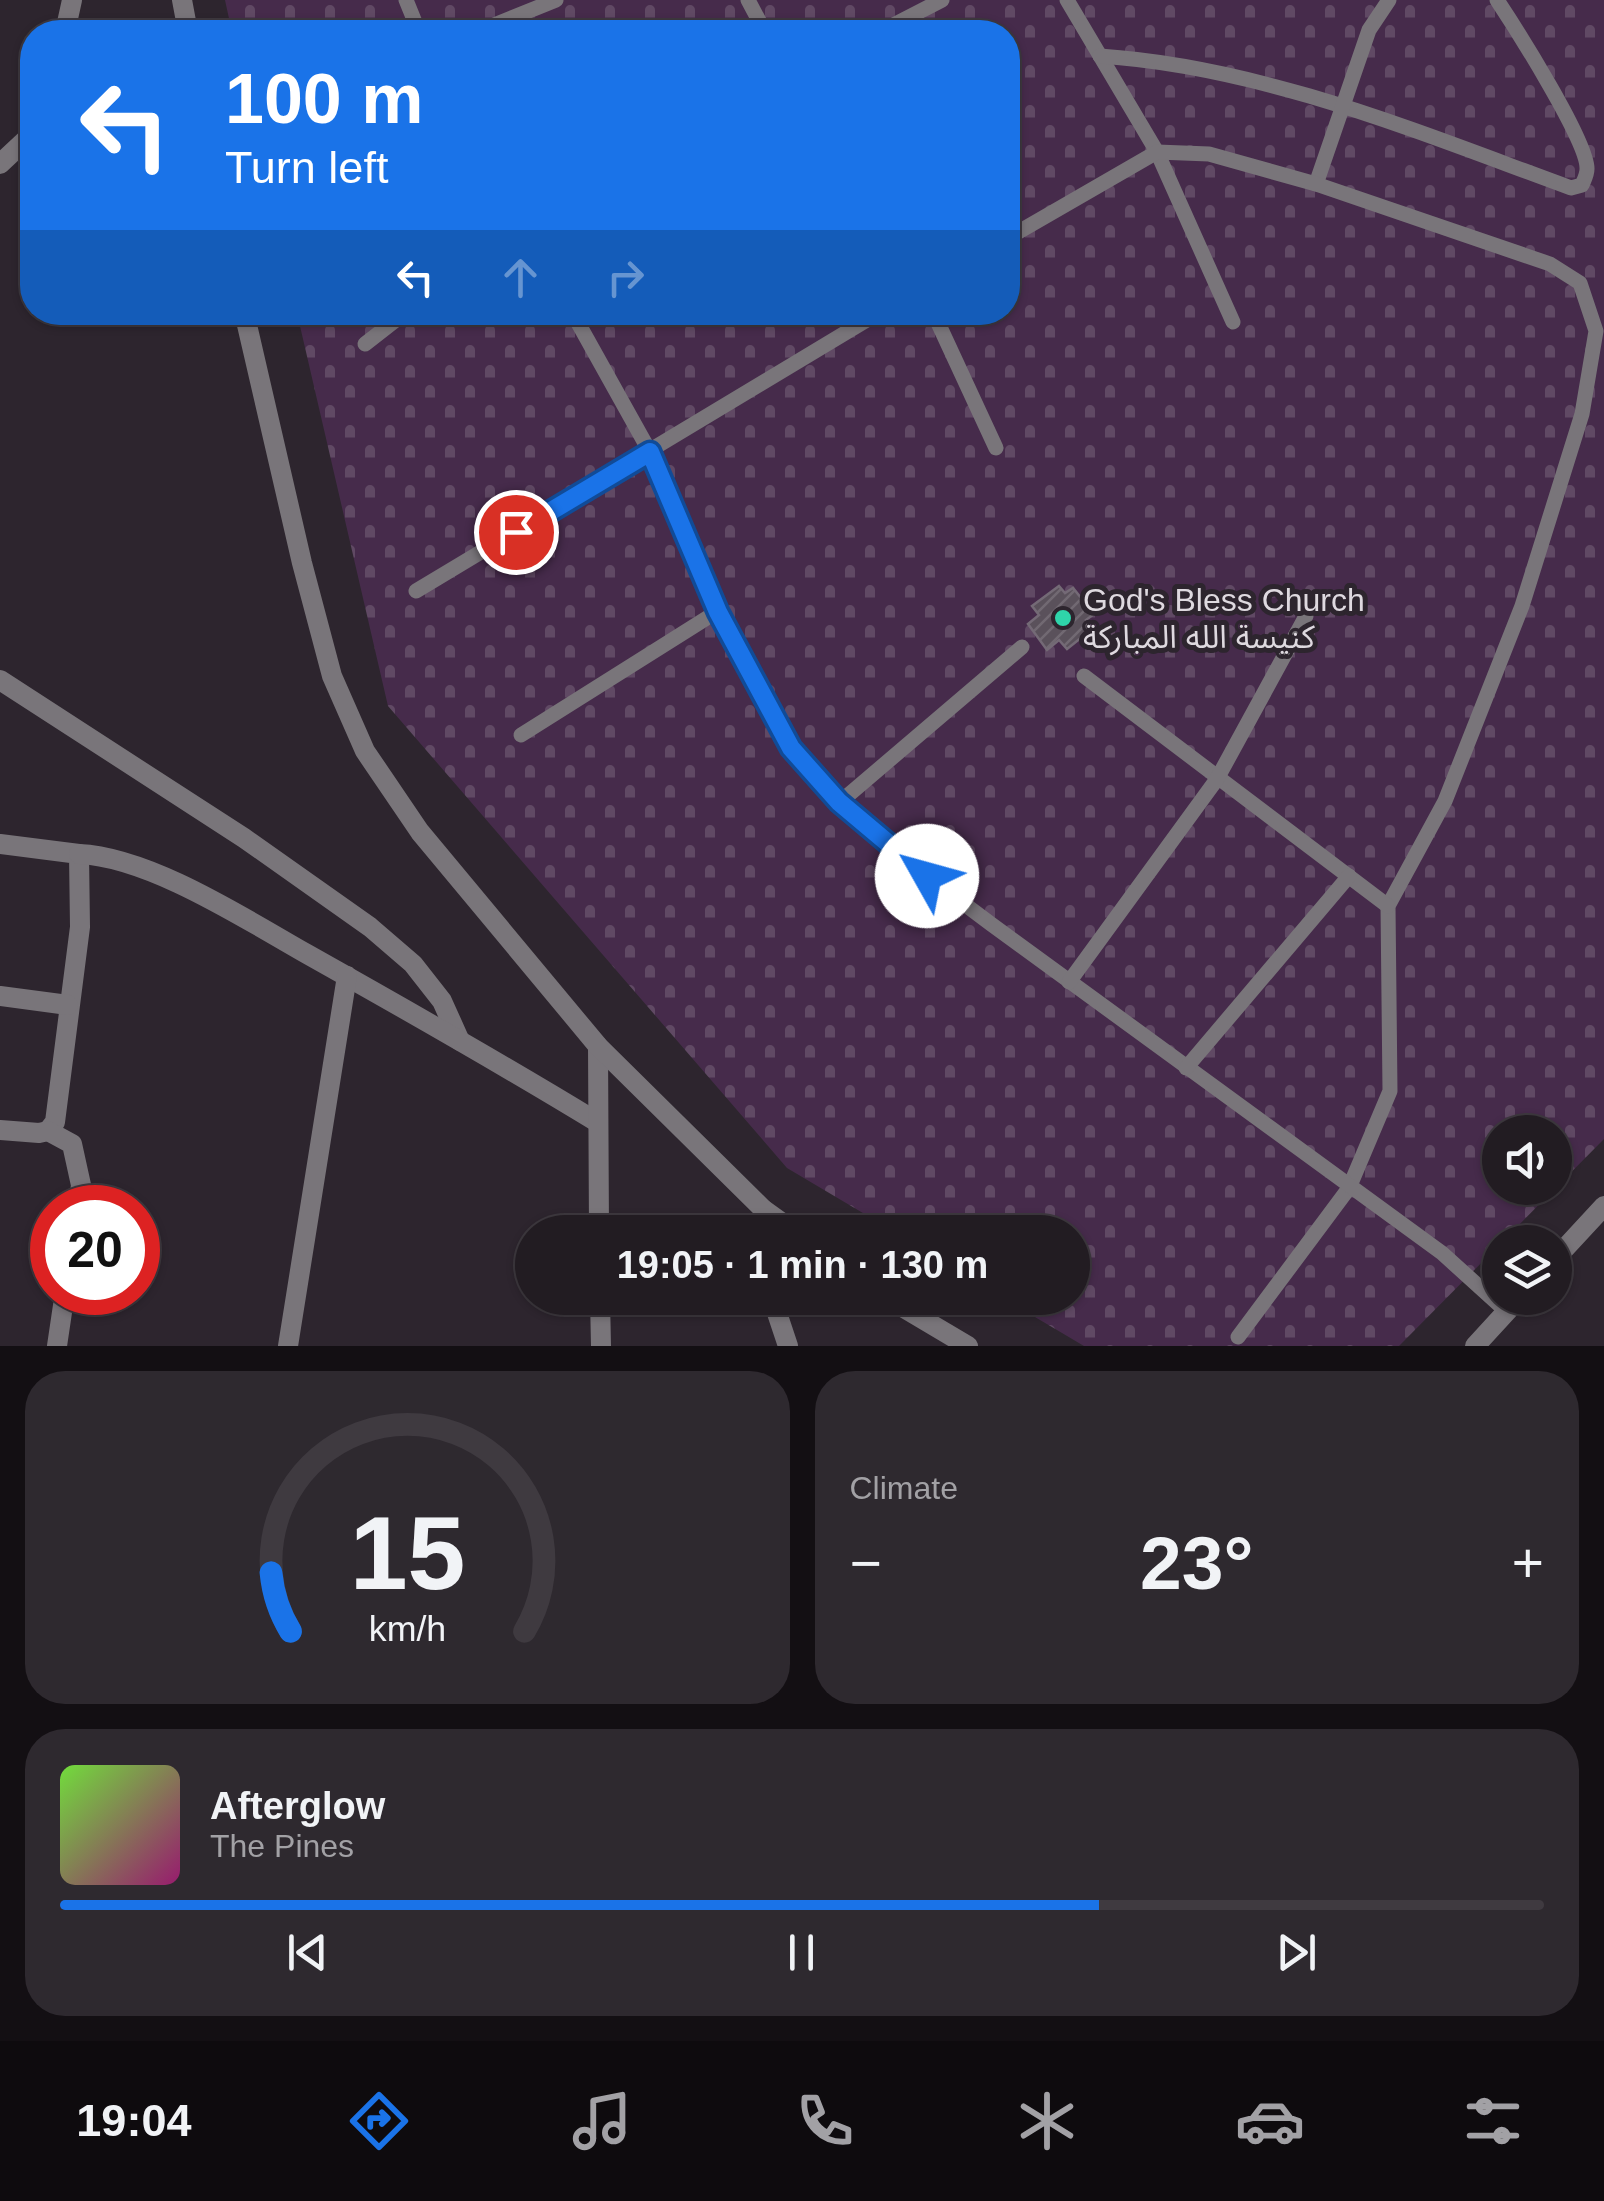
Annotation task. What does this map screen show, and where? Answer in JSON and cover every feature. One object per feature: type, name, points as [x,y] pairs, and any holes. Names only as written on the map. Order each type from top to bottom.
[{"type":"street","points":[[0,164],[20,145]]},
{"type":"street","points":[[247,325],[332,676],[365,751],[420,832],[598,1046],[772,1215]]},
{"type":"street","points":[[0,680],[244,838],[370,927],[414,964],[442,1001],[460,1041]]},
{"type":"street","points":[[0,844],[96,855],[140,866],[347,976],[597,1122]]},
{"type":"street","points":[[0,1130],[39,1134],[55,1122],[80,928],[79,854]]},
{"type":"street","points":[[288,1346],[347,976]]},
{"type":"street","points":[[0,996],[68,1005]]},
{"type":"street","points":[[598,1046],[599,1215]]},
{"type":"street","points":[[48,1130],[72,1144],[81,1185]]},
{"type":"street","points":[[1572,1241],[1604,1206]]},
{"type":"street","points":[[763,1209],[763,1215]]},
{"type":"street","points":[[57,1346],[62,1315]]},
{"type":"street","points":[[600,1315],[600,1346]]},
{"type":"street","points":[[778,1315],[788,1346]]},
{"type":"street","points":[[916,1315],[968,1346]]},
{"type":"street","points":[[1475,1346],[1503,1315]]},
{"type":"lane","points":[[507,20],[556,0]]},
{"type":"lane","points":[[903,20],[942,0]]},
{"type":"lane","points":[[1067,0],[1157,152],[1233,322]]},
{"type":"lane","points":[[1316,184],[1369,30],[1388,0]]},
{"type":"lane","points":[[1100,56],[1158,60],[1254,80],[1343,107],[1571,188],[1582,185],[1588,169],[1576,135],[1497,0]]},
{"type":"lane","points":[[1020,231],[1157,152],[1209,154],[1316,184],[1550,264],[1580,283],[1596,331],[1582,414],[1522,606],[1444,801],[1388,906],[1390,1091],[1349,1188],[1238,1337]]},
{"type":"lane","points":[[365,344],[389,325]]},
{"type":"lane","points":[[579,325],[650,452],[718,612],[791,748],[839,802],[895,852],[1069,982],[1482,1282]]},
{"type":"lane","points":[[416,591],[859,325]]},
{"type":"lane","points":[[938,325],[996,448]]},
{"type":"lane","points":[[521,735],[718,612]]},
{"type":"lane","points":[[1069,982],[1217,779],[1306,616]]},
{"type":"lane","points":[[839,802],[1022,647]]},
{"type":"lane","points":[[1084,676],[1388,906]]},
{"type":"lane","points":[[1186,1068],[1349,876]]},
{"type":"green space","points":[[225,0],[1604,0],[1604,1139],[1572,1171],[1572,1115],[1482,1115],[1482,1205],[1539,1205],[1519,1225],[1482,1225],[1482,1262],[1399,1346],[1084,1346],[1032,1315],[1090,1315],[1090,1215],[866,1215],[787,1168],[388,706],[300,325],[1020,325],[1020,20],[229,20]]},
{"type":"building","name":"God's Bless Church كنيسة الله المباركة","points":[[1059,586],[1065,593],[1073,588],[1094,614],[1086,620],[1092,629],[1067,649],[1059,640],[1047,650],[1028,624],[1039,615],[1032,606]]},
{"type":"place","name":"God's Bless Church كنيسة الله المباركة","points":[[1063,618]]},
{"type":"route","points":[[516,532],[650,452],[718,612],[791,748],[839,802],[927,876]]}]
